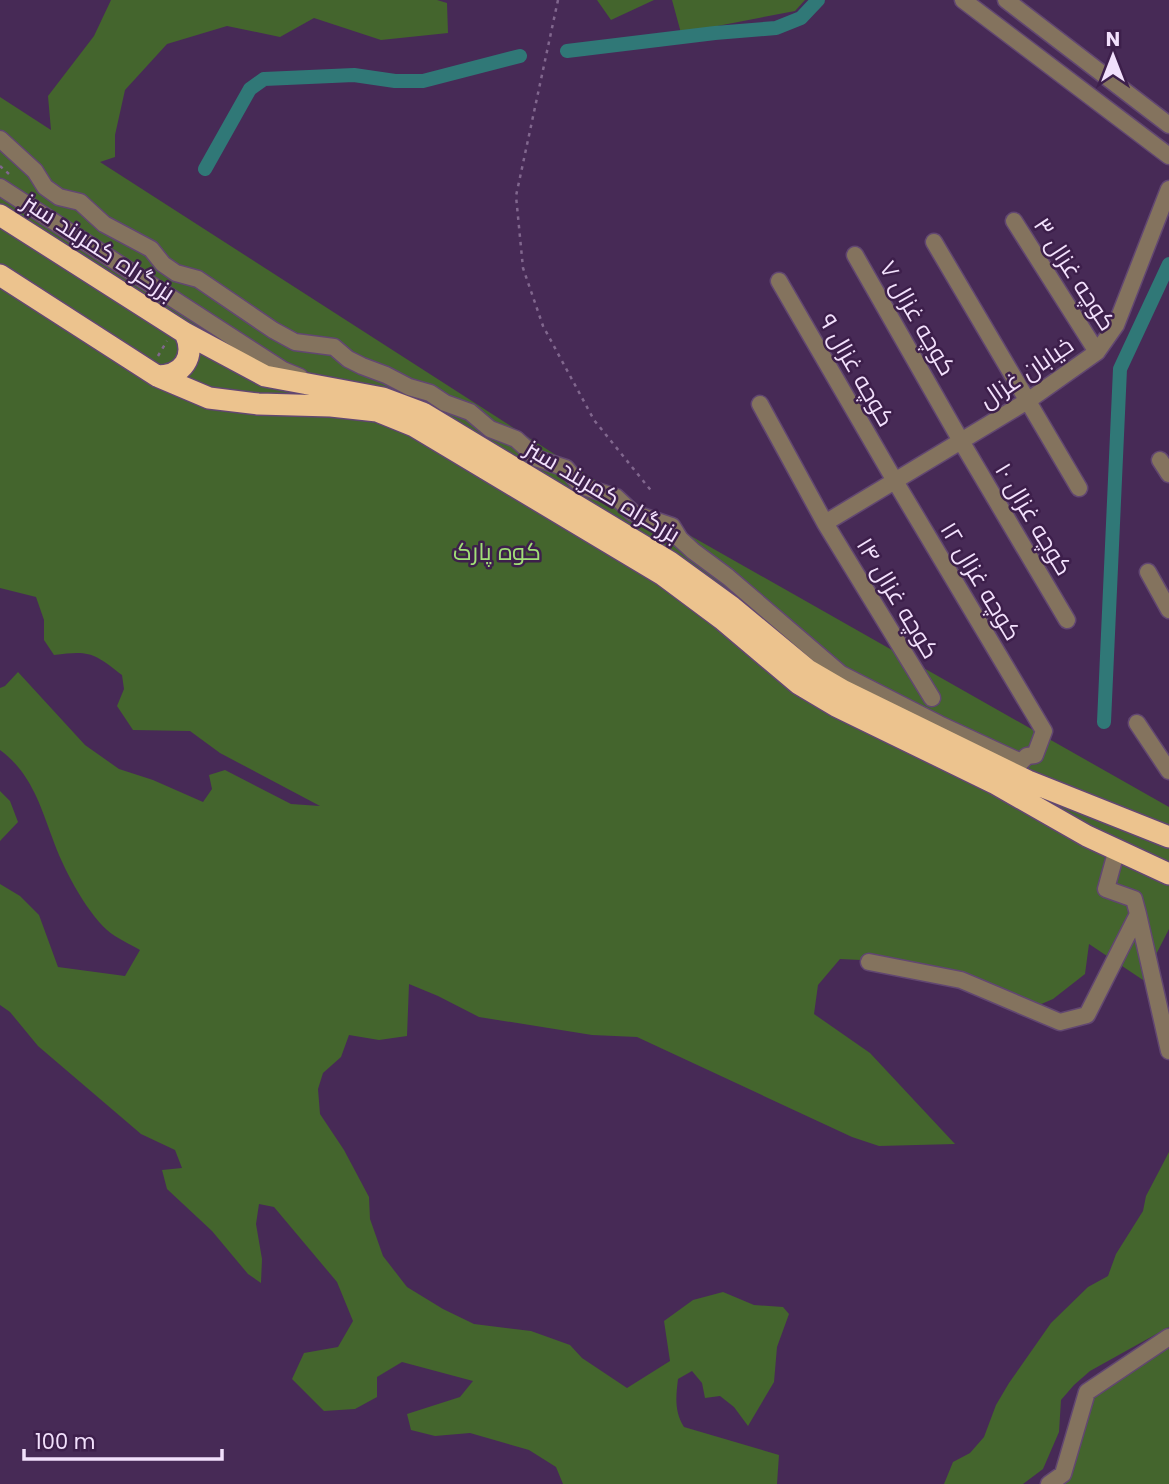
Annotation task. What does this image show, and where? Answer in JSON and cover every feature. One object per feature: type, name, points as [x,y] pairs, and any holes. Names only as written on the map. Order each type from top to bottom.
[{"type":"highway","name":"بزرگراه کمربند سبز","points":[[0,215],[185,333],[265,376],[383,398],[424,413],[670,562],[732,607],[808,670],[844,691],[1019,778],[1169,837]]},
{"type":"highway","name":"بزرگراه کمربند سبز","points":[[0,275],[158,376],[209,398],[258,404],[331,405],[377,411],[414,426],[663,575],[722,618],[799,684],[847,711],[1007,789],[1087,836],[1169,874]]},
{"type":"highway","points":[[158,376],[178,372],[186,364],[190,354],[185,333]]},
{"type":"highway","points":[[1087,836],[1087,818],[1095,811],[1103,809]]},
{"type":"street","points":[[1006,0],[1169,125]]},
{"type":"street","points":[[965,1],[1169,156]]},
{"type":"street","name":"کوچه غزال ۱۲","points":[[0,139],[35,171],[45,187],[59,197],[80,202],[104,224],[151,249],[163,264],[176,273],[198,279],[295,342],[334,346],[348,359],[362,366],[470,412],[490,429],[516,439],[538,459],[566,468],[582,486],[616,497],[633,513],[672,526],[680,539],[693,551],[728,577],[841,674],[1021,762],[1027,756],[1035,755],[1044,731],[895,481]]},
{"type":"street","points":[[0,187],[282,370],[332,389]]},
{"type":"street","name":"خیابان غزال","points":[[825,523],[1029,400],[1097,352],[1116,325],[1169,189]]},
{"type":"street","name":"کوچه غزال ۳","points":[[1014,221],[1097,352]]},
{"type":"street","points":[[934,242],[1079,488]]},
{"type":"street","name":"کوچه غزال ۷","points":[[855,255],[961,441]]},
{"type":"street","name":"کوچه غزال ۹","points":[[779,281],[895,481]]},
{"type":"street","name":"کوچه غزال ۱۴","points":[[760,404],[825,523],[932,698]]},
{"type":"street","name":"کوچه غزال ۱۰","points":[[961,441],[1067,620]]},
{"type":"street","points":[[1160,460],[1169,474]]},
{"type":"street","points":[[1148,572],[1169,610]]},
{"type":"street","points":[[1137,723],[1169,771]]},
{"type":"street","points":[[1116,849],[1106,889],[1134,899],[1169,1051]]},
{"type":"street","points":[[869,962],[961,981],[1059,1022],[1087,1015],[1138,914]]},
{"type":"street","points":[[1049,1484],[1063,1474],[1087,1392],[1169,1337]]},
{"type":"path","points":[[558,0],[516,196],[523,268],[543,326],[594,420],[653,493]]},
{"type":"green space","name":"کوه پارک","points":[[111,0],[437,0],[447,3],[448,33],[381,40],[314,18],[280,37],[227,26],[167,44],[125,90],[115,135],[115,157],[100,162],[615,493],[1169,807],[1169,929],[1143,980],[1089,944],[1085,974],[1053,999],[1025,1011],[903,962],[840,959],[818,985],[814,1014],[870,1053],[955,1144],[879,1146],[852,1137],[637,1037],[592,1035],[479,1017],[409,984],[407,1036],[379,1040],[349,1035],[341,1057],[323,1073],[318,1089],[320,1114],[344,1150],[369,1197],[370,1219],[383,1256],[407,1287],[443,1309],[474,1324],[531,1331],[570,1345],[582,1358],[627,1388],[670,1361],[664,1321],[693,1300],[723,1292],[754,1305],[783,1307],[789,1314],[777,1347],[774,1382],[748,1426],[734,1407],[720,1396],[705,1398],[702,1383],[692,1371],[678,1379],[676,1397],[677,1409],[684,1427],[779,1455],[777,1484],[563,1484],[556,1467],[529,1450],[470,1433],[435,1436],[411,1430],[407,1414],[460,1397],[473,1381],[402,1362],[377,1377],[377,1397],[355,1409],[324,1411],[292,1379],[304,1353],[338,1347],[353,1321],[337,1282],[274,1207],[259,1204],[256,1224],[262,1259],[261,1283],[248,1274],[212,1231],[167,1189],[162,1170],[182,1168],[175,1150],[141,1134],[38,1046],[10,1012],[0,1005],[0,884],[20,896],[39,915],[58,967],[125,976],[140,950],[111,933],[91,911],[75,887],[56,849],[33,789],[19,768],[0,750],[0,688],[18,672],[85,745],[119,769],[153,780],[203,802],[212,789],[209,775],[225,770],[291,804],[320,806],[220,753],[190,731],[133,730],[117,706],[124,689],[122,675],[91,655],[54,655],[44,640],[44,620],[36,597],[0,588],[0,97],[51,130],[48,96],[94,36]]},
{"type":"green space","points":[[597,0],[654,0],[611,20]]},
{"type":"green space","points":[[672,0],[805,0],[795,11],[681,33]]},
{"type":"green space","points":[[0,791],[10,801],[18,822],[0,841]]},
{"type":"green space","points":[[1169,1152],[1169,1327],[1090,1371],[1074,1385],[1061,1400],[1059,1432],[1043,1469],[1023,1484],[944,1484],[953,1462],[970,1453],[984,1437],[996,1405],[1051,1323],[1088,1287],[1108,1276],[1116,1254],[1143,1211],[1146,1196]]},
{"type":"green space","points":[[1169,1346],[1169,1484],[1054,1484],[1080,1399]]},
{"type":"waterway","points":[[567,51],[776,28],[801,18],[818,0]]},
{"type":"waterway","points":[[205,169],[250,89],[264,79],[354,75],[395,81],[423,81],[520,56]]},
{"type":"waterway","points":[[1104,722],[1120,369],[1169,264]]}]
